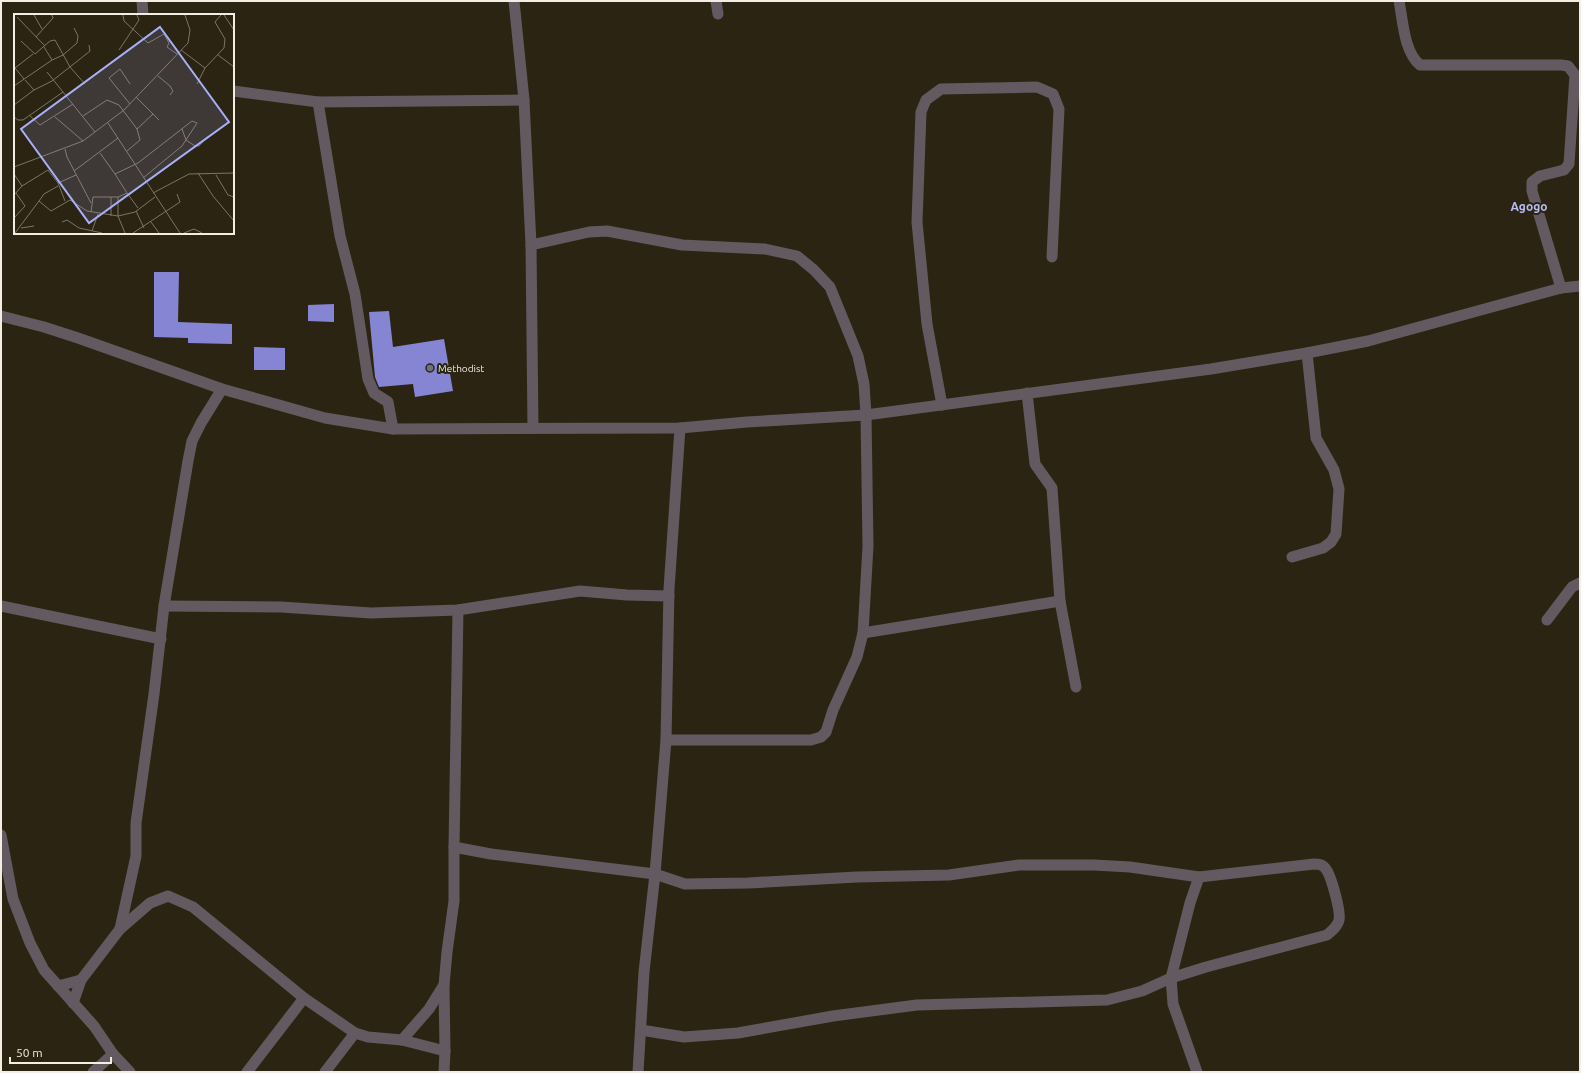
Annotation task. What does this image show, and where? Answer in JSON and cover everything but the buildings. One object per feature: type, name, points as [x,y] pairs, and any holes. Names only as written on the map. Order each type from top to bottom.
[{"type":"street","points":[[142,1],[142,14]]},
{"type":"street","points":[[514,1],[524,100],[531,245],[533,428]]},
{"type":"street","points":[[716,1],[718,14]]},
{"type":"street","points":[[1399,1],[1410,52],[1414,60],[1420,65],[1561,65],[1568,66],[1575,75],[1570,164],[1564,170],[1540,176],[1532,182],[1532,191],[1561,288]]},
{"type":"street","points":[[942,404],[927,324],[917,222],[921,112],[926,100],[940,89],[1037,87],[1054,94],[1059,109],[1052,256]]},
{"type":"street","points":[[234,91],[318,102],[524,100]]},
{"type":"street","points":[[318,102],[340,236],[355,294],[368,379],[374,393],[388,402],[393,429]]},
{"type":"street","points":[[531,245],[589,232],[607,231],[682,244],[765,249],[797,256],[814,270],[830,287],[858,356],[864,384],[866,415],[868,546],[863,632],[857,657],[833,710],[826,732],[821,737],[811,740],[666,740]]},
{"type":"street","points":[[1,316],[44,327],[78,338],[222,389],[325,418],[393,429],[680,428],[761,420],[866,415],[1211,368],[1307,353],[1368,341],[1561,288],[1580,286]]},
{"type":"street","points":[[1292,557],[1323,548],[1331,542],[1336,534],[1339,489],[1334,470],[1316,438],[1307,353]]},
{"type":"street","points":[[120,929],[136,856],[136,824],[161,639],[164,606],[192,441],[200,423],[222,389]]},
{"type":"street","points":[[1027,393],[1035,464],[1052,488],[1060,601],[1076,687]]},
{"type":"street","points":[[638,1072],[644,972],[655,874],[666,740],[669,596],[680,428]]},
{"type":"street","points":[[1547,620],[1572,587],[1580,583]]},
{"type":"street","points":[[164,606],[281,607],[371,613],[458,610],[580,591],[627,595],[669,596]]},
{"type":"street","points":[[863,632],[1060,601]]},
{"type":"street","points":[[1,606],[161,639]]},
{"type":"street","points":[[444,1072],[444,985],[454,901],[458,610]]},
{"type":"street","points":[[1,835],[13,899],[30,943],[44,970],[94,1026],[113,1054],[130,1072]]},
{"type":"street","points":[[454,847],[491,854],[655,874],[685,884],[949,875],[1019,865],[1094,865],[1130,867],[1199,877],[1320,864],[1329,872],[1339,912],[1339,920],[1337,925],[1327,935],[1206,967],[1171,978],[1142,991],[1107,1000],[917,1004],[833,1016],[738,1034],[684,1037],[640,1030]]},
{"type":"street","points":[[1197,1072],[1173,1004],[1171,978],[1190,903],[1199,877]]},
{"type":"street","points":[[73,1003],[81,980],[120,929],[150,903],[168,896],[193,907],[304,998],[356,1033],[368,1037],[402,1040],[445,1052]]},
{"type":"street","points":[[58,986],[81,980]]},
{"type":"street","points":[[402,1040],[429,1009],[444,985]]},
{"type":"street","points":[[247,1072],[304,998]]},
{"type":"street","points":[[325,1072],[356,1033]]},
{"type":"street","points":[[93,1072],[113,1054]]},
{"type":"place","name":"Methodist","points":[[430,368]]},
{"type":"district","name":"Agogo","points":[[1529,206]]}]
